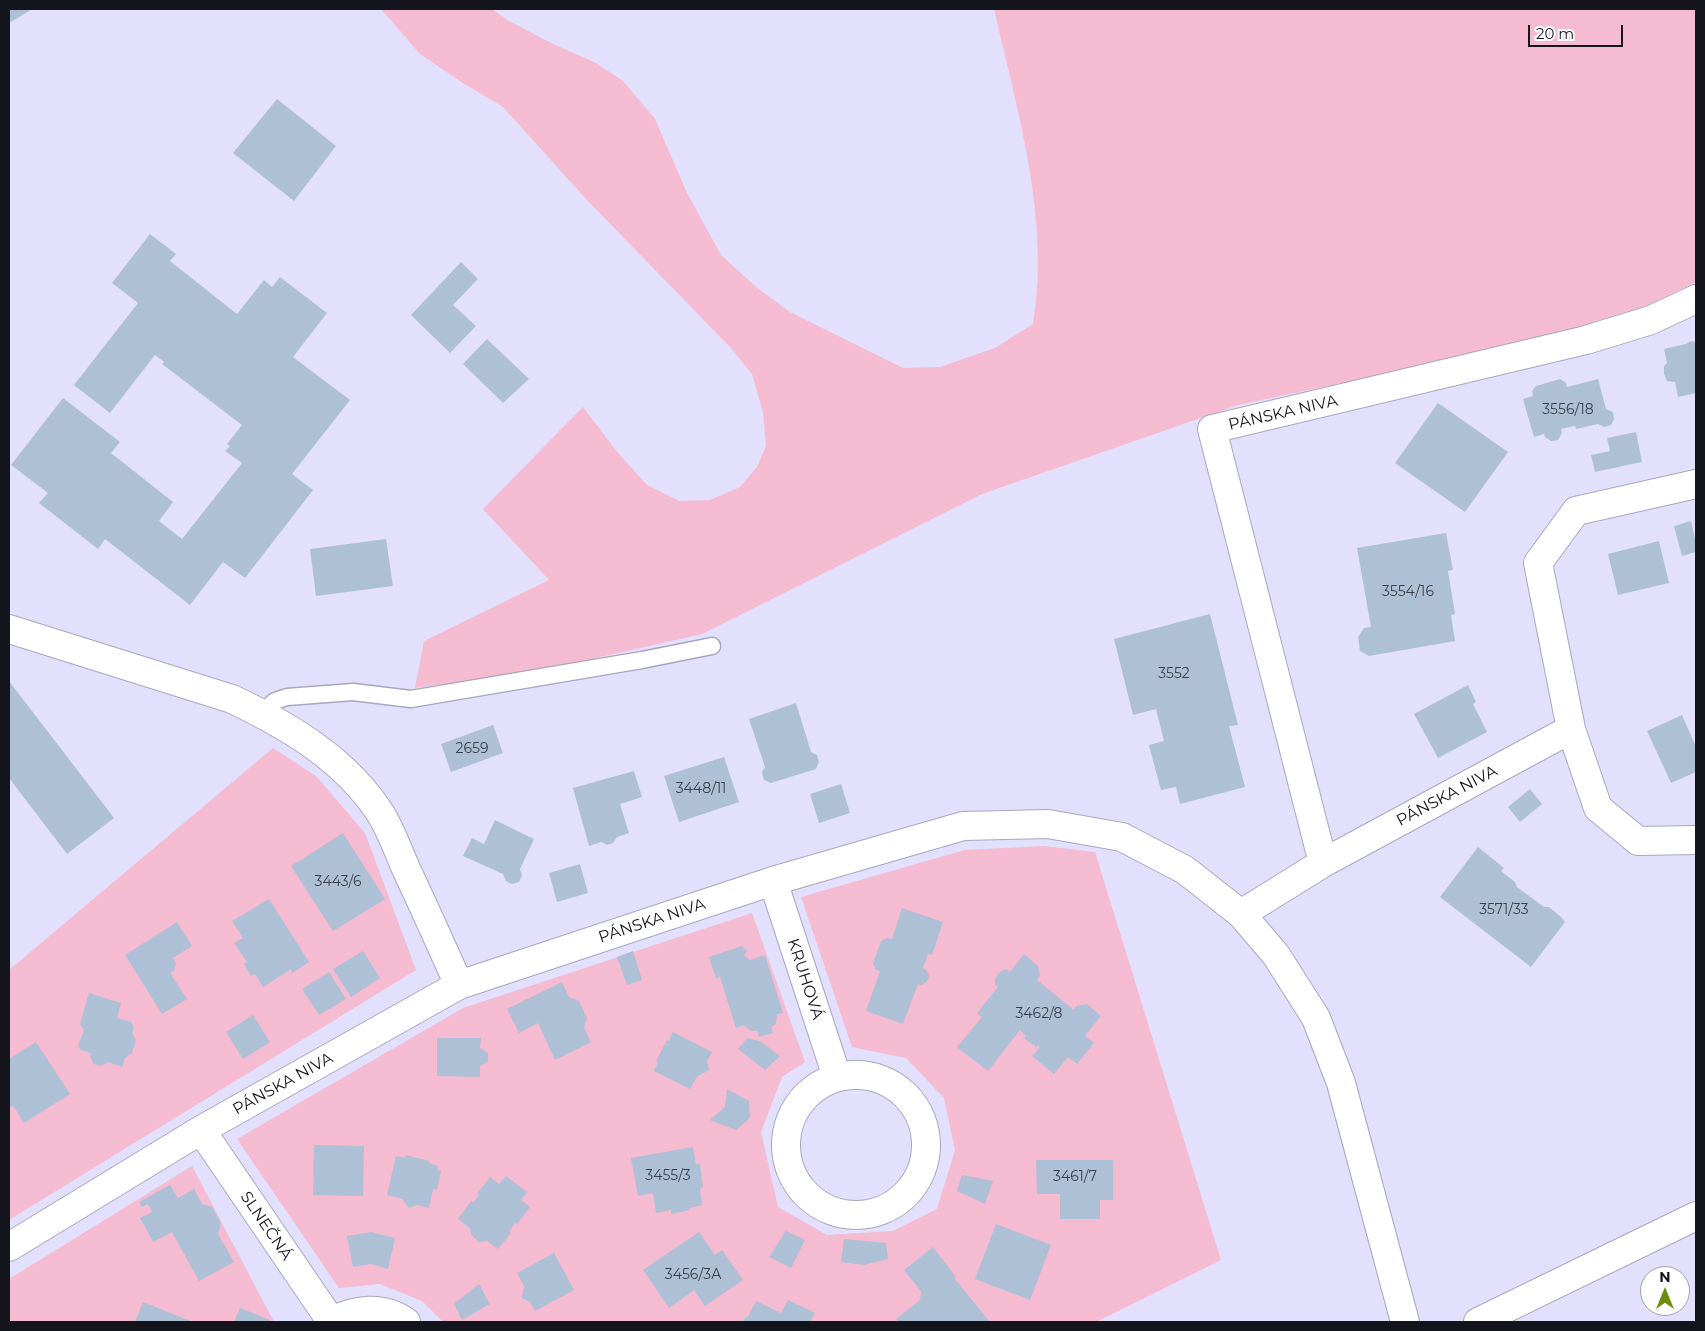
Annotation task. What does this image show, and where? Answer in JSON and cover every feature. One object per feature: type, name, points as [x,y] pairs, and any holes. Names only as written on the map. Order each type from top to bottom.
[{"type":"street","name":"PÁNSKA NIVA","points":[[1323,863],[1212,430],[1586,340],[1650,320],[1696,299]]},
{"type":"street","points":[[1696,484],[1576,511],[1538,563],[1571,729],[1598,808],[1638,841],[1696,840]]},
{"type":"street","points":[[9,629],[232,699],[262,713],[303,738],[336,763],[362,789],[382,817],[459,985]]},
{"type":"street","name":"PÁNSKA NIVA","points":[[9,1247],[201,1130],[459,985],[773,881],[963,826],[1048,824],[1122,837],[1185,870],[1241,914],[1323,863],[1571,729]]},
{"type":"street","name":"KRUHOVÁ","points":[[773,881],[837,1077]]},
{"type":"street","points":[[1241,914],[1276,955],[1316,1018],[1341,1082],[1406,1322]]},
{"type":"street","points":[[860,1074],[882,1079],[901,1090],[916,1107],[925,1128],[928,1150],[922,1172],[911,1191],[894,1206],[873,1214],[849,1216],[825,1209],[805,1195],[791,1174],[785,1151],[788,1127],[798,1105],[815,1087],[837,1077],[860,1074]]},
{"type":"street","name":"SLNEČNÁ","points":[[201,1130],[330,1322],[352,1312],[376,1310],[398,1317],[406,1322]]},
{"type":"street","points":[[1478,1322],[1696,1216]]},
{"type":"lane","points":[[262,713],[274,700],[287,697],[353,692],[411,700],[712,646]]},
{"type":"shaded area","points":[[381,9],[492,9],[509,21],[551,43],[596,63],[623,81],[655,119],[687,193],[721,255],[755,286],[790,312],[903,368],[940,367],[995,348],[1033,324],[1038,263],[1034,199],[1023,135],[994,9],[1696,9],[1696,282],[1600,328],[1238,405],[982,494],[702,634],[543,670],[415,688],[424,641],[549,580],[483,509],[583,407],[618,453],[647,485],[679,501],[710,500],[740,487],[757,467],[766,446],[763,412],[752,374],[731,348],[586,199],[503,107],[420,54]]},
{"type":"shaded area","points":[[273,748],[316,776],[365,833],[416,970],[9,1220],[9,970]]},
{"type":"shaded area","points":[[1044,846],[1095,852],[1221,1260],[1096,1322],[443,1322],[422,1301],[380,1284],[339,1288],[237,1139],[463,1008],[752,913],[805,1062],[782,1077],[761,1132],[778,1207],[827,1235],[893,1231],[937,1209],[955,1150],[944,1098],[906,1058],[852,1047],[801,897],[965,850]]},
{"type":"shaded area","points":[[192,1166],[273,1320],[272,1322],[9,1322],[9,1279]]},
{"type":"building","points":[[9,9],[32,9],[11,22],[9,19]]},
{"type":"building","points":[[277,99],[336,146],[294,201],[233,153]]},
{"type":"building","points":[[150,234],[176,254],[170,261],[237,314],[264,280],[272,287],[280,277],[327,313],[293,357],[350,400],[292,474],[313,490],[245,578],[223,562],[190,605],[105,539],[98,549],[39,503],[48,493],[11,465],[63,398],[120,442],[111,453],[173,502],[159,521],[182,539],[242,463],[225,451],[230,446],[227,444],[242,425],[162,364],[164,362],[155,355],[110,413],[74,385],[138,303],[112,283]]},
{"type":"building","points":[[461,262],[478,279],[453,305],[476,326],[450,353],[411,315]]},
{"type":"building","points":[[487,339],[529,379],[503,403],[463,364]]},
{"type":"building","points":[[1691,341],[1696,342],[1696,393],[1678,397],[1675,382],[1667,381],[1664,374],[1664,366],[1667,363],[1664,349]]},
{"type":"building","points":[[1560,379],[1566,383],[1567,387],[1598,379],[1606,409],[1613,412],[1614,419],[1611,425],[1604,427],[1598,424],[1576,429],[1575,426],[1561,429],[1562,433],[1558,440],[1551,441],[1544,434],[1534,437],[1523,399],[1533,396],[1532,391],[1536,386]]},
{"type":"building","points":[[1438,403],[1508,452],[1465,512],[1395,463]]},
{"type":"building","points":[[1636,432],[1642,462],[1595,472],[1591,455],[1610,451],[1607,438]]},
{"type":"building","points":[[1691,521],[1696,552],[1682,556],[1674,526]]},
{"type":"building","points":[[1446,533],[1453,570],[1448,571],[1455,614],[1451,615],[1455,641],[1369,656],[1360,651],[1358,637],[1364,628],[1371,627],[1357,548]]},
{"type":"building","points":[[386,539],[393,586],[316,596],[310,549]]},
{"type":"building","points":[[1659,541],[1669,583],[1618,595],[1608,554]]},
{"type":"building","points":[[1210,614],[1238,725],[1229,726],[1245,787],[1180,804],[1176,787],[1161,790],[1149,745],[1164,741],[1156,709],[1133,715],[1114,639]]},
{"type":"building","points":[[9,681],[114,818],[67,854],[9,778]]},
{"type":"building","points":[[1468,685],[1476,702],[1473,704],[1487,732],[1438,758],[1414,714]]},
{"type":"building","points":[[796,703],[811,752],[817,755],[819,762],[816,769],[771,783],[764,780],[762,772],[765,767],[749,719]]},
{"type":"building","points":[[1682,715],[1696,747],[1696,772],[1671,783],[1647,731]]},
{"type":"building","points":[[493,725],[503,753],[451,772],[441,744]]},
{"type":"building","points":[[724,757],[739,802],[679,822],[664,776]]},
{"type":"building","points":[[634,771],[642,797],[620,804],[629,833],[617,837],[613,843],[607,845],[601,842],[589,846],[573,788]]},
{"type":"building","points":[[841,784],[850,813],[819,823],[810,794]]},
{"type":"building","points":[[1530,789],[1542,804],[1520,822],[1508,807]]},
{"type":"building","points":[[495,820],[534,839],[520,869],[522,876],[519,882],[512,884],[506,881],[503,874],[463,856],[472,838],[484,844]]},
{"type":"building","points":[[343,833],[385,899],[333,931],[291,866]]},
{"type":"building","points":[[1478,847],[1504,868],[1501,871],[1515,882],[1517,887],[1544,907],[1549,907],[1565,922],[1531,967],[1440,897]]},
{"type":"building","points":[[580,864],[588,893],[557,902],[549,873]]},
{"type":"building","points":[[269,899],[309,962],[292,973],[291,969],[263,987],[255,974],[251,976],[244,964],[247,962],[234,943],[243,938],[232,921]]},
{"type":"building","points":[[902,908],[943,922],[932,955],[928,954],[923,968],[926,969],[929,976],[927,982],[921,985],[918,984],[903,1024],[866,1011],[880,971],[876,970],[873,964],[881,941],[887,938],[892,939]]},
{"type":"building","points":[[177,922],[192,946],[173,958],[176,963],[174,971],[170,973],[187,999],[162,1014],[125,955]]},
{"type":"building","points":[[742,946],[747,951],[744,955],[750,960],[765,955],[783,1013],[777,1014],[776,1024],[771,1027],[773,1033],[759,1037],[757,1031],[751,1031],[744,1025],[736,1028],[720,977],[716,979],[709,957]]},
{"type":"building","points":[[363,951],[380,978],[351,997],[333,969]]},
{"type":"building","points":[[633,951],[642,980],[627,985],[617,957]]},
{"type":"building","points":[[1024,954],[1038,966],[1040,976],[1037,980],[1074,1010],[1076,1006],[1087,1004],[1101,1016],[1085,1036],[1094,1043],[1077,1064],[1068,1057],[1054,1074],[1032,1056],[1040,1047],[1038,1045],[1036,1047],[1024,1038],[1026,1036],[1020,1030],[988,1071],[957,1047],[982,1017],[977,1013],[998,987],[995,985],[995,978],[1001,971],[1007,969],[1010,972]]},
{"type":"building","points":[[329,972],[346,999],[319,1015],[302,989]]},
{"type":"building","points":[[562,982],[569,997],[579,1001],[587,1018],[584,1028],[591,1042],[555,1060],[538,1023],[519,1033],[507,1009]]},
{"type":"building","points":[[89,993],[121,1003],[117,1018],[131,1022],[134,1027],[132,1033],[136,1040],[132,1053],[125,1058],[122,1067],[108,1062],[101,1066],[94,1064],[90,1057],[91,1053],[81,1050],[78,1046],[84,1030],[80,1024]]},
{"type":"building","points":[[253,1015],[270,1042],[243,1059],[226,1032]]},
{"type":"building","points":[[673,1032],[712,1052],[707,1061],[709,1070],[698,1075],[690,1089],[654,1071],[658,1062],[656,1061]]},
{"type":"building","points":[[437,1038],[481,1038],[480,1048],[488,1053],[488,1062],[480,1066],[480,1077],[437,1076]]},
{"type":"building","points":[[747,1038],[760,1041],[780,1056],[765,1070],[738,1049]]},
{"type":"building","points":[[36,1042],[70,1094],[24,1123],[14,1107],[9,1106],[9,1059]]},
{"type":"building","points":[[727,1089],[749,1101],[750,1118],[736,1130],[710,1120],[725,1107]]},
{"type":"building","points":[[314,1145],[364,1146],[363,1196],[313,1195]]},
{"type":"building","points":[[693,1147],[696,1164],[700,1164],[703,1187],[700,1188],[702,1205],[671,1214],[671,1210],[656,1213],[653,1193],[638,1196],[631,1158]]},
{"type":"building","points":[[406,1155],[429,1161],[429,1163],[438,1166],[437,1170],[441,1171],[437,1190],[433,1189],[429,1208],[417,1205],[409,1208],[403,1199],[387,1195],[396,1156],[405,1158]]},
{"type":"building","points":[[1036,1160],[1113,1160],[1113,1200],[1100,1200],[1100,1219],[1060,1219],[1060,1194],[1037,1194]]},
{"type":"building","points":[[962,1175],[993,1181],[985,1204],[957,1191]]},
{"type":"building","points":[[506,1176],[527,1192],[521,1200],[530,1207],[517,1224],[515,1223],[509,1232],[511,1233],[498,1249],[487,1241],[479,1242],[471,1235],[470,1228],[458,1219],[471,1201],[473,1203],[479,1195],[477,1194],[490,1177],[499,1184]]},
{"type":"building","points":[[170,1185],[178,1198],[194,1189],[202,1204],[212,1207],[221,1223],[218,1234],[234,1262],[199,1281],[172,1232],[153,1242],[140,1218],[152,1212],[148,1204],[142,1207],[139,1202]]},
{"type":"building","points":[[996,1224],[1051,1245],[1030,1300],[975,1279]]},
{"type":"building","points":[[786,1231],[805,1240],[791,1268],[769,1257]]},
{"type":"building","points":[[371,1232],[395,1238],[388,1269],[371,1264],[353,1267],[347,1236]]},
{"type":"building","points":[[699,1232],[715,1255],[722,1250],[743,1280],[705,1306],[694,1290],[669,1308],[643,1270]]},
{"type":"building","points":[[844,1239],[886,1243],[888,1259],[864,1265],[841,1262]]},
{"type":"building","points":[[933,1247],[956,1277],[954,1278],[990,1322],[898,1322],[896,1319],[920,1300],[921,1291],[904,1270]]},
{"type":"building","points":[[554,1253],[574,1290],[535,1311],[530,1302],[522,1298],[523,1289],[525,1288],[517,1273]]},
{"type":"building","points":[[479,1284],[490,1304],[462,1320],[454,1304]]},
{"type":"building","points":[[788,1300],[815,1313],[810,1322],[743,1322],[746,1316],[748,1317],[756,1301],[781,1313]]},
{"type":"building","points":[[143,1302],[193,1322],[135,1322]]},
{"type":"building","points":[[240,1308],[270,1320],[270,1322],[234,1322]]}]
